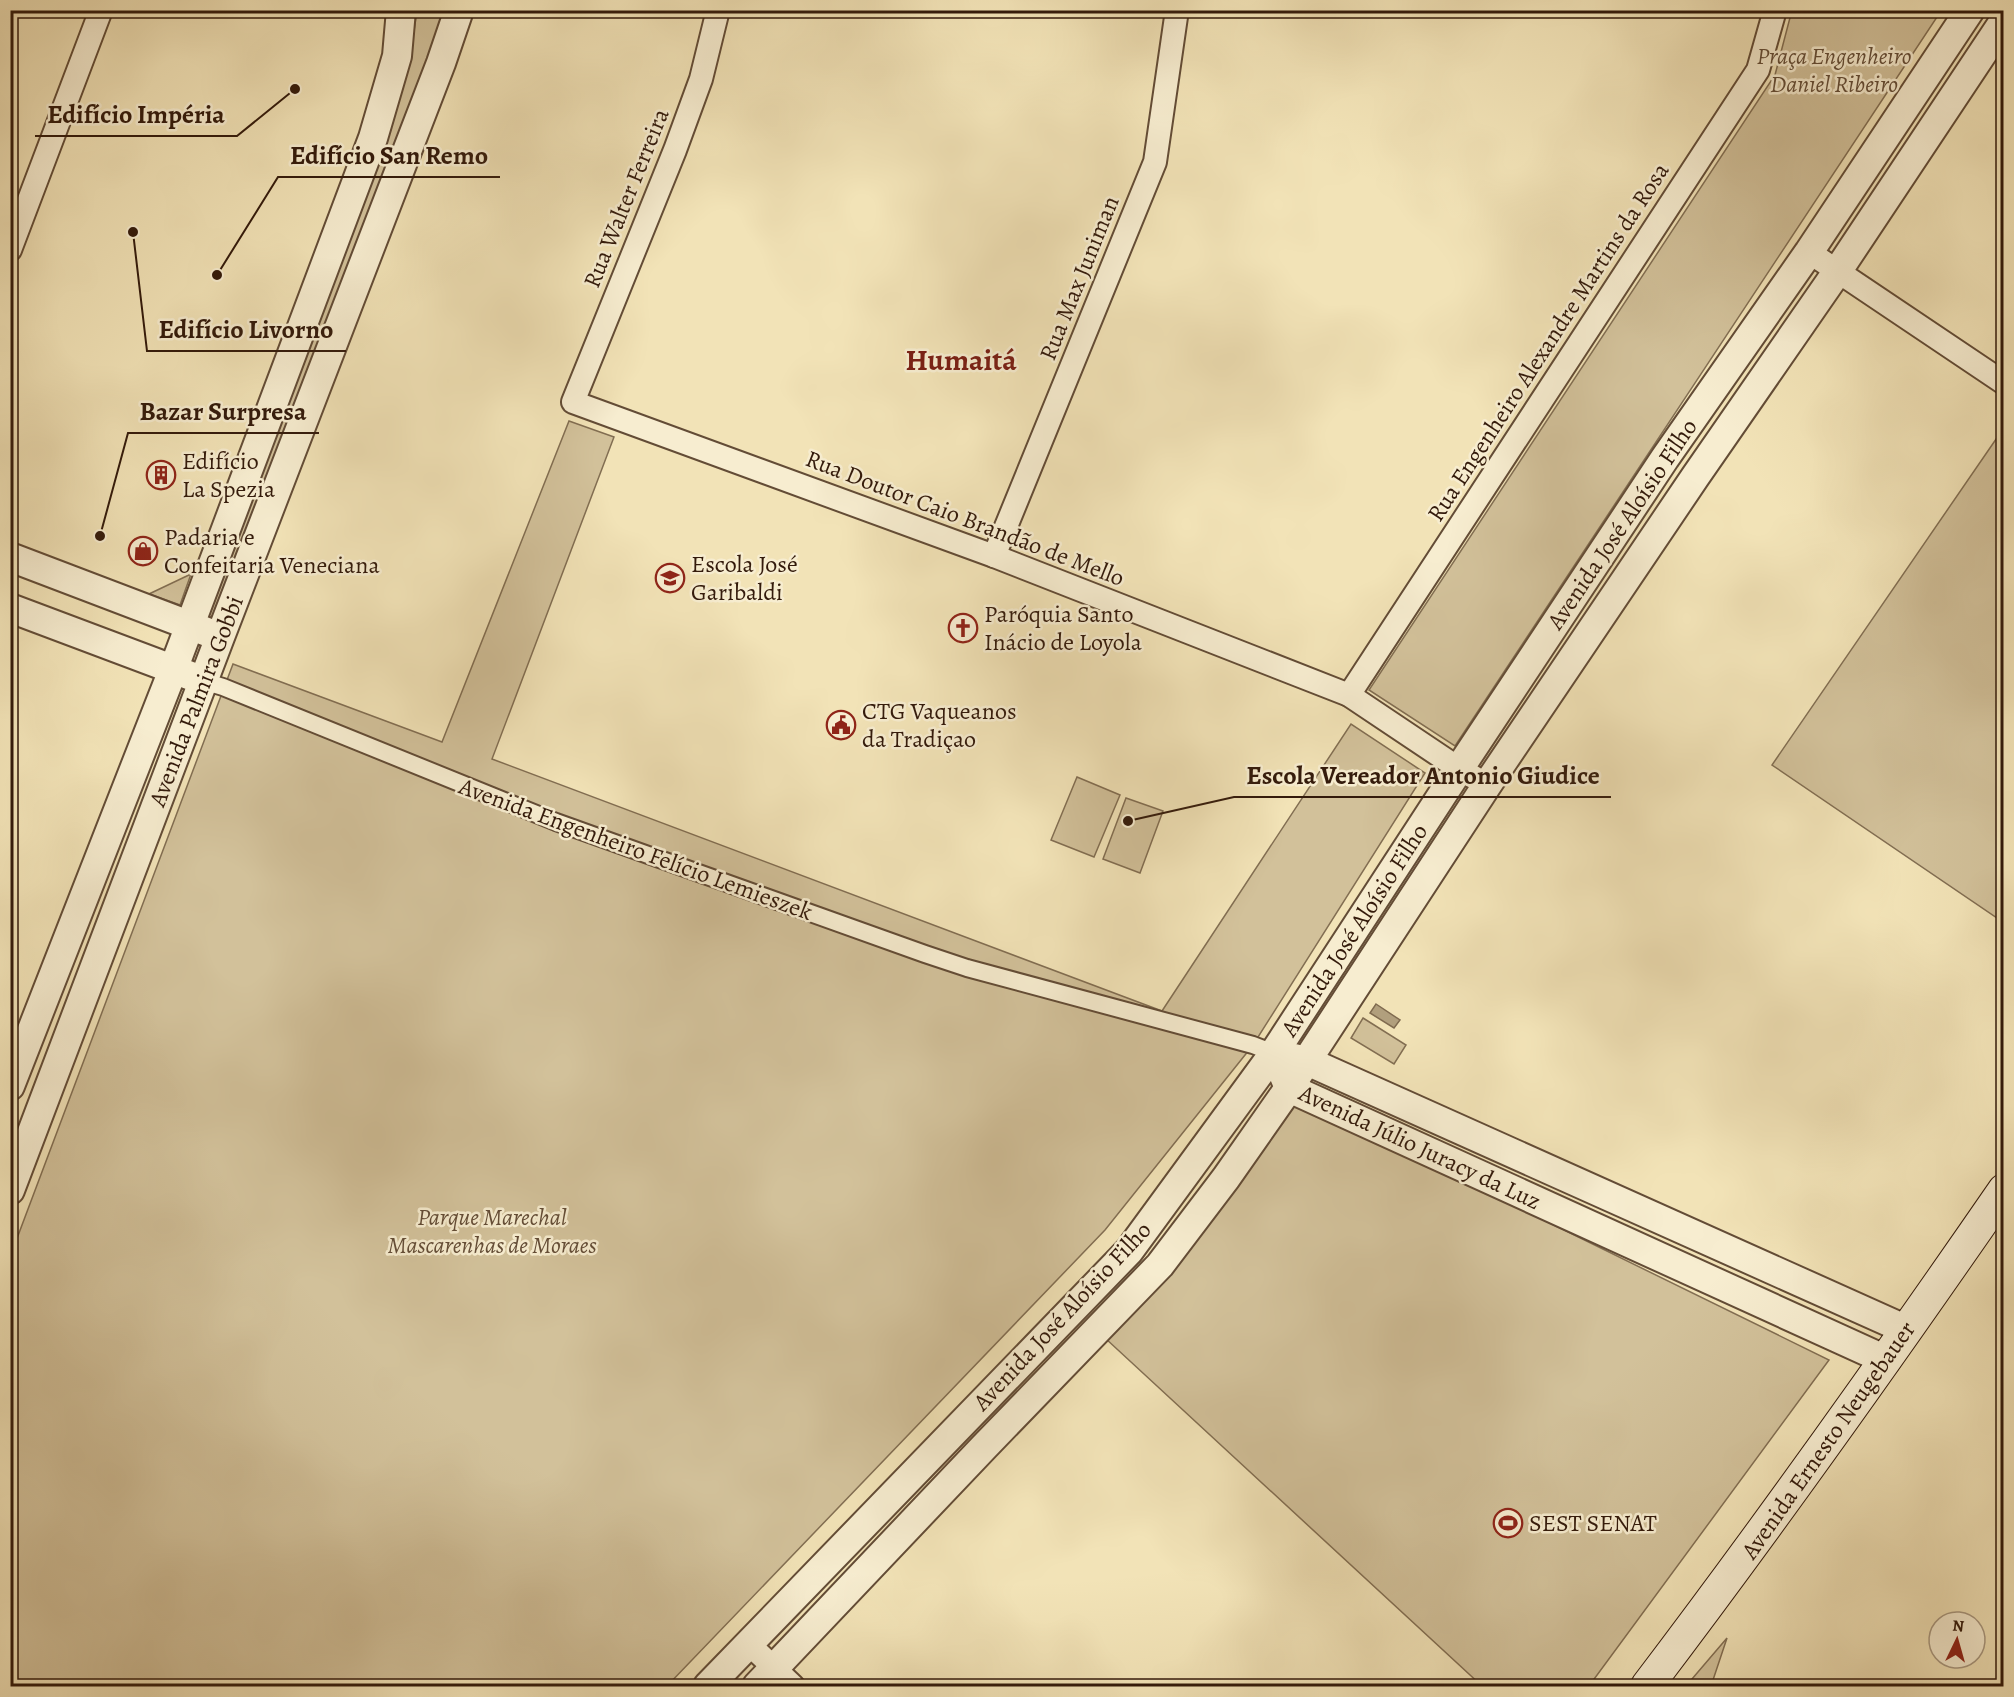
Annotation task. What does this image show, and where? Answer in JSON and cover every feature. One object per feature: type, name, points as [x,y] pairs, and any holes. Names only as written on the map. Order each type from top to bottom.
[{"type":"main road","name":"Avenida Ernesto Neugebauer","points":[[1647,1686],[1736,1569],[1887,1360],[2004,1190]]},
{"type":"street","points":[[10,250],[100,10]]},
{"type":"street","name":"Avenida Palmira Gobbi","points":[[10,1086],[173,670],[373,138],[397,56],[401,10]]},
{"type":"street","name":"Avenida Palmira Gobbi","points":[[10,1190],[16,1161],[441,63],[459,10]]},
{"type":"street","name":"Rua Walter Ferreira","points":[[573,402],[675,150],[701,79],[718,10]]},
{"type":"street","name":"Rua Max Juniman","points":[[994,556],[1155,162],[1177,10]]},
{"type":"street","name":"Rua Engenheiro Alexandre Martins da Rosa","points":[[1349,695],[1758,70],[1775,10]]},
{"type":"street","name":"Avenida José Aloísio Filho","points":[[708,1686],[1129,1251],[1274,1053],[1665,458],[1809,252],[1970,10]]},
{"type":"street","name":"Avenida José Aloísio Filho","points":[[775,1680],[1160,1265],[1226,1178],[1289,1088],[1488,785],[1695,477],[1838,272],[2004,21]]},
{"type":"street","points":[[1809,252],[2004,383]]},
{"type":"street","name":"Rua Doutor Caio Brandão de Mello","points":[[573,402],[994,556],[1349,695],[1459,769],[1488,785]]},
{"type":"street","points":[[10,557],[220,637]]},
{"type":"street","name":"Avenida Engenheiro Felício Lemieszek","points":[[10,608],[223,687],[556,822],[925,954],[967,968],[1253,1045],[1274,1053]]},
{"type":"street","name":"Avenida Júlio Juracy da Luz","points":[[1274,1053],[1307,1061],[1907,1330]]},
{"type":"street","name":"Avenida Júlio Juracy da Luz","points":[[1274,1053],[1289,1088],[1887,1360]]},
{"type":"street","points":[[748,1644],[775,1680]]},
{"type":"green space","name":"Praça Engenheiro Daniel Ribeiro","points":[[1792,10],[1941,11],[1455,746],[1369,690],[1775,75]]},
{"type":"green space","points":[[417,11],[446,11],[214,622],[203,617],[410,57]]},
{"type":"green space","name":"Parque Marechal Mascarenhas de Moraes","points":[[569,421],[614,437],[492,759],[1162,1011],[1351,724],[1425,773],[1253,1045],[1105,1230],[667,1686],[11,1686],[10,1257],[233,664],[442,742]]},
{"type":"green space","points":[[2003,429],[2003,922],[1772,765]]},
{"type":"green space","points":[[191,574],[180,605],[149,594]]},
{"type":"green space","points":[[1077,777],[1120,795],[1094,857],[1051,840]]},
{"type":"green space","points":[[1126,798],[1163,811],[1140,873],[1103,859]]},
{"type":"green space","points":[[1363,1018],[1406,1045],[1394,1064],[1351,1038]]},
{"type":"green space","name":"SEST SENAT","points":[[1293,1097],[1829,1360],[1589,1686],[1482,1686],[1105,1338]]},
{"type":"green space","points":[[1727,1638],[1711,1686],[1686,1686]]},
{"type":"shaded area","points":[[1376,1004],[1400,1020],[1394,1028],[1370,1013]]},
{"type":"place","name":"Edifício Impéria","points":[[295,89]]},
{"type":"place","name":"Edifício Livorno","points":[[133,232]]},
{"type":"place","name":"Edifício San Remo","points":[[217,275]]},
{"type":"place","name":"Edifício La Spezia","points":[[161,475]]},
{"type":"place","name":"Bazar Surpresa","points":[[100,536]]},
{"type":"place","name":"Padaria e Confeitaria Veneciana","points":[[143,551]]},
{"type":"place","name":"Escola José Garibaldi","points":[[670,578]]},
{"type":"place","name":"Paróquia Santo Inácio de Loyola","points":[[963,628]]},
{"type":"place","name":"CTG Vaqueanos da Tradiçao","points":[[841,725]]},
{"type":"place","name":"Escola Vereador Antonio Giudice","points":[[1128,821]]},
{"type":"place","name":"SEST SENAT","points":[[1508,1523]]},
{"type":"district","name":"Humaitá","points":[[961,360]]}]
